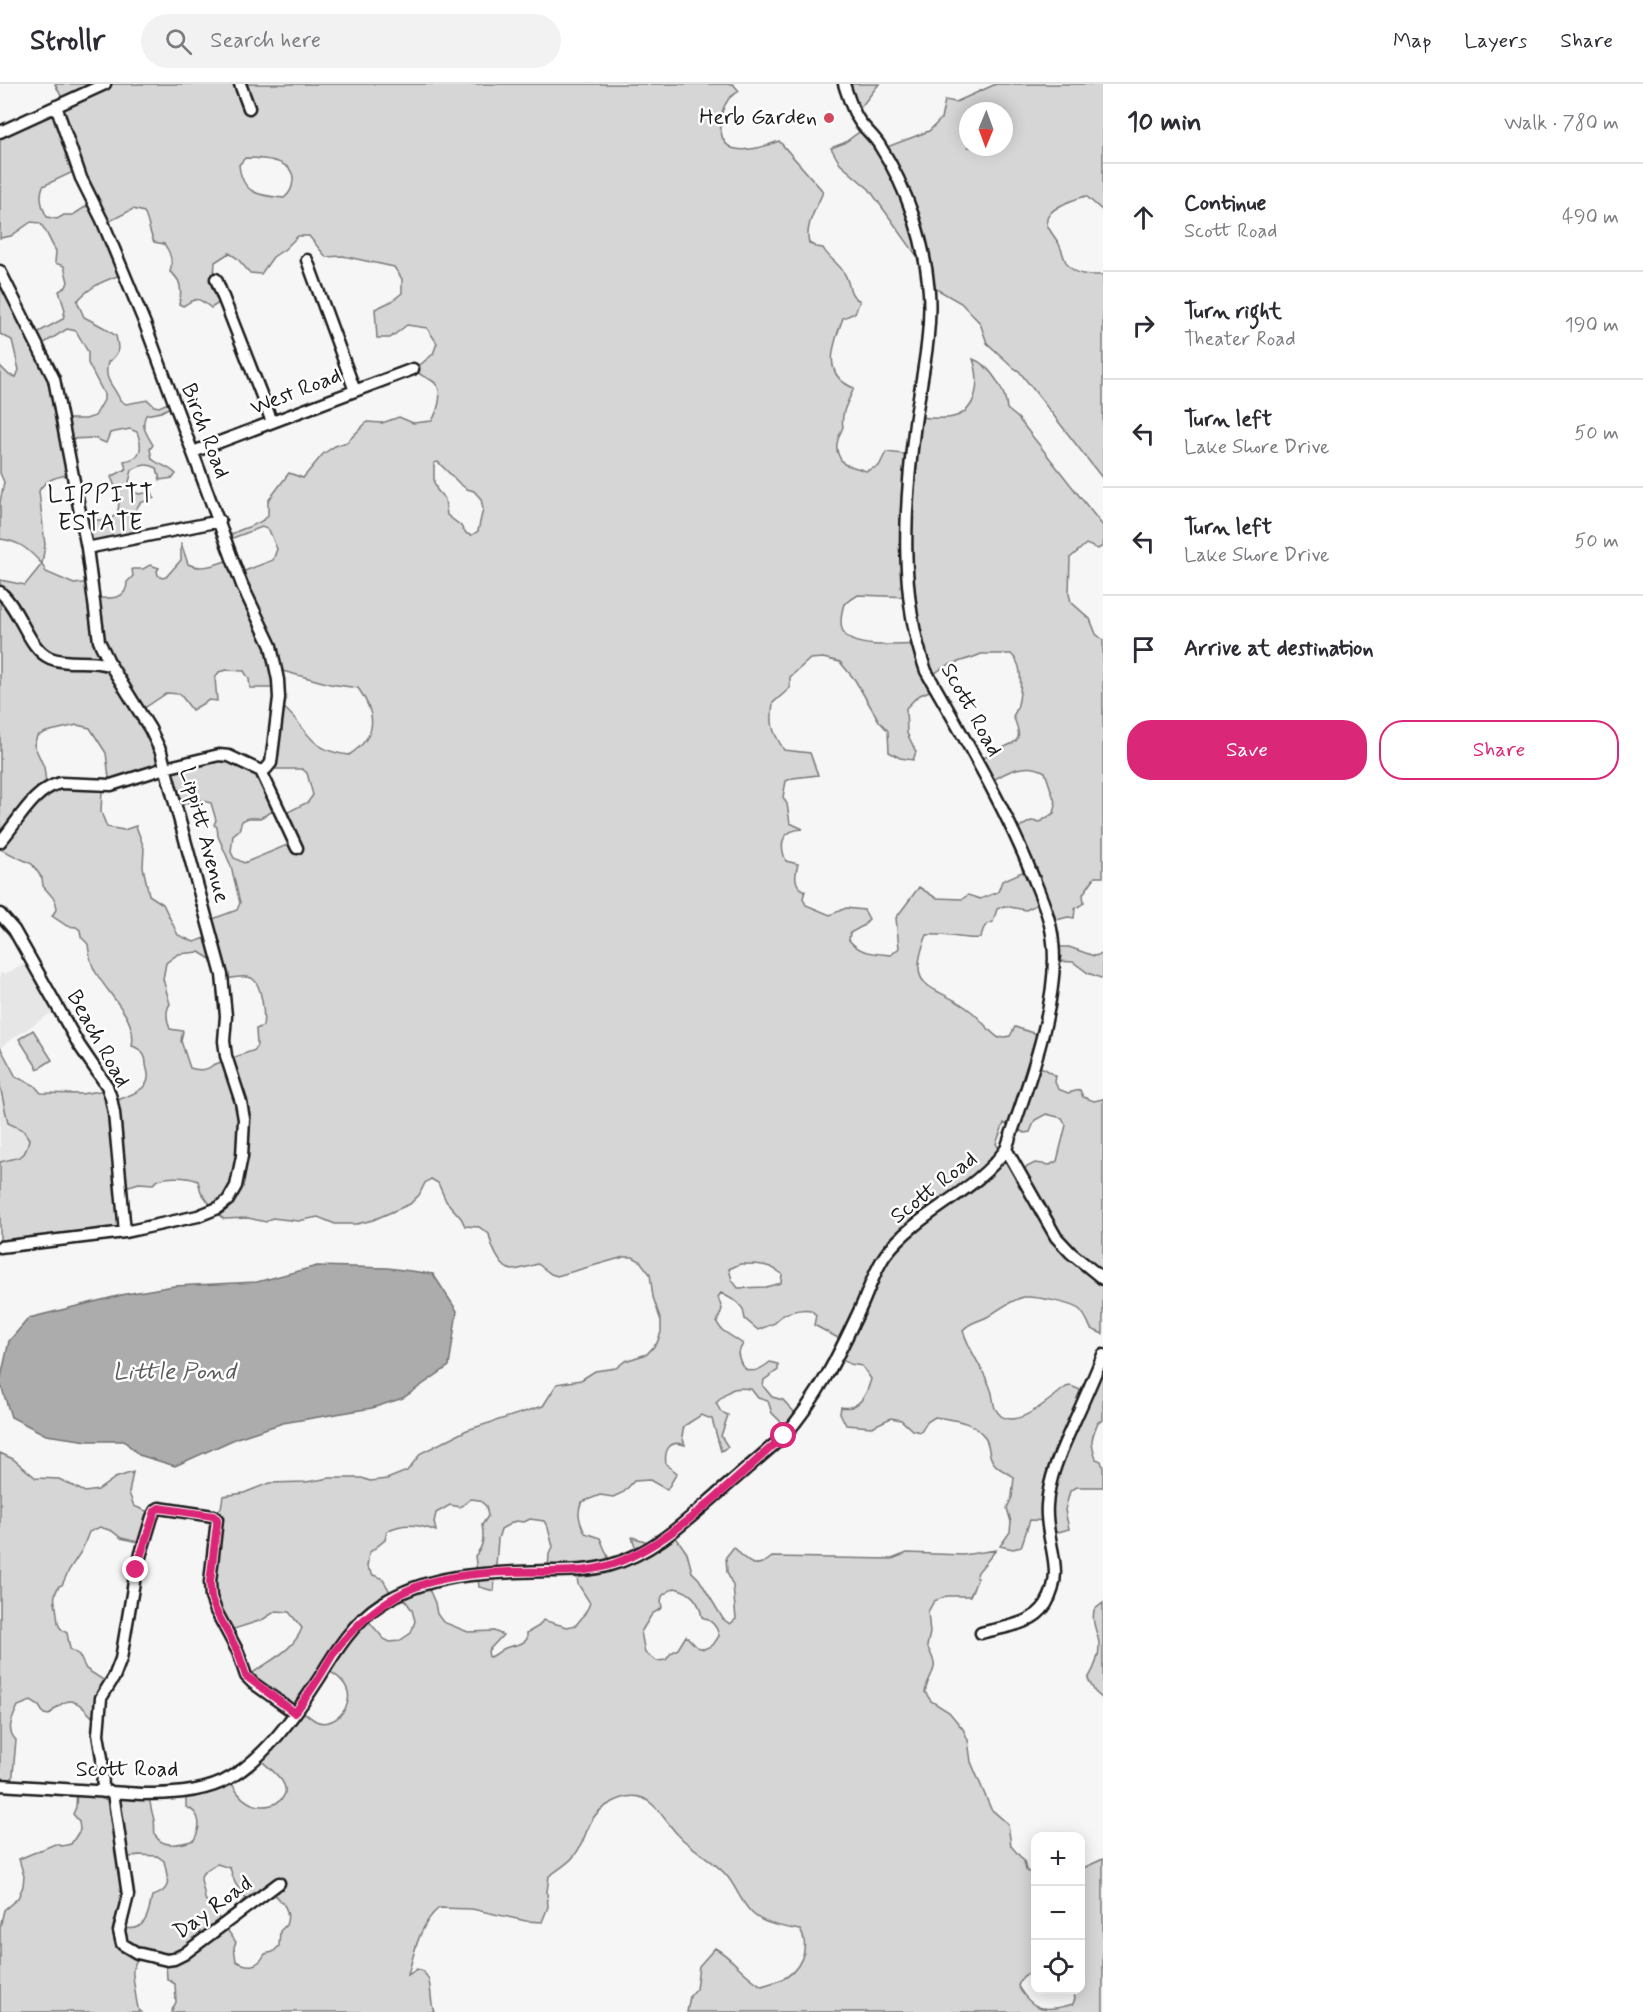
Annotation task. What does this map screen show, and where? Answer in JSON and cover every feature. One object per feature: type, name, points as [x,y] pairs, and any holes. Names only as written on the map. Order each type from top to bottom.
[{"type":"street","points":[[0,132],[105,84]]},
{"type":"street","points":[[240,84],[249,108]]},
{"type":"street","name":"Scott Road","points":[[0,1785],[164,1794],[207,1787],[222,1782],[257,1756],[295,1713],[341,1642],[378,1606],[403,1592],[455,1576],[581,1570],[611,1565],[639,1553],[679,1528],[784,1436],[804,1413],[834,1363],[885,1256],[898,1239],[977,1182],[995,1166],[1006,1149],[1047,1018],[1052,988],[1053,942],[1043,902],[1016,834],[926,671],[918,649],[910,607],[908,515],[915,424],[929,328],[928,280],[905,192],[880,145],[859,121],[844,84]]},
{"type":"street","name":"Birch Road","points":[[56,106],[81,178],[102,220],[145,324],[242,585],[271,646],[278,680],[278,713],[272,759],[269,766],[261,771]]},
{"type":"street","points":[[307,260],[355,391]]},
{"type":"street","name":"Lippitt Avenue","points":[[0,270],[54,379],[87,548],[96,630],[111,666],[158,743],[222,975],[226,1007],[224,1041],[226,1056],[244,1119],[242,1156],[236,1186],[228,1200],[218,1208],[198,1216],[124,1232],[0,1247]]},
{"type":"street","points":[[216,279],[272,422]]},
{"type":"street","name":"West Road","points":[[193,452],[412,369]]},
{"type":"street","points":[[87,548],[219,521]]},
{"type":"street","points":[[0,592],[14,607],[32,642],[42,654],[56,660],[94,661],[111,666]]},
{"type":"street","points":[[0,842],[34,799],[53,784],[111,785],[165,768],[219,755],[229,756],[261,771],[297,848]]},
{"type":"street","name":"Beach Road","points":[[0,914],[14,930],[90,1064],[106,1086],[114,1113],[124,1232]]},
{"type":"street","points":[[1006,1149],[1056,1237],[1071,1253],[1103,1279]]},
{"type":"street","points":[[981,1633],[1034,1617],[1041,1611],[1049,1597],[1056,1566],[1047,1523],[1050,1487],[1062,1448],[1103,1354]]},
{"type":"street","points":[[108,1792],[98,1734],[102,1698],[121,1659],[136,1570],[152,1517],[159,1508],[213,1516],[217,1519],[210,1582],[211,1597],[216,1611],[238,1652],[246,1676],[295,1713]]},
{"type":"street","name":"Day Road","points":[[108,1792],[128,1895],[120,1923],[120,1938],[122,1944],[137,1953],[167,1960],[174,1959],[184,1954],[279,1883]]},
{"type":"shaded area","points":[[55,84],[733,84],[739,91],[725,105],[721,119],[723,139],[732,148],[743,150],[779,141],[821,189],[823,192],[808,230],[809,243],[823,248],[839,266],[853,296],[860,301],[855,313],[843,318],[832,358],[837,375],[843,382],[854,388],[844,412],[843,427],[837,446],[838,454],[844,464],[866,471],[879,466],[886,452],[912,455],[915,417],[953,417],[962,414],[973,401],[977,385],[973,359],[991,373],[1004,394],[1007,409],[1018,418],[1103,526],[1103,546],[1098,549],[1086,544],[1070,558],[1069,594],[1071,602],[1090,619],[1096,634],[1103,640],[1103,877],[1095,877],[1083,894],[1084,903],[1075,909],[1074,918],[1068,917],[1052,921],[1044,901],[1026,910],[1004,906],[997,909],[993,922],[984,927],[981,938],[927,935],[920,954],[919,968],[928,986],[960,1003],[999,1038],[1010,1036],[1015,1027],[1039,1035],[1030,1063],[1056,1076],[1055,1082],[1058,1089],[1068,1093],[1080,1090],[1083,1097],[1094,1101],[1103,1099],[1103,1334],[1091,1329],[1083,1313],[1075,1307],[1052,1300],[1029,1297],[1014,1300],[963,1330],[988,1382],[995,1408],[1001,1416],[1010,1419],[1030,1413],[1066,1387],[1071,1386],[1085,1392],[1103,1356],[1103,1420],[1098,1422],[1092,1440],[1096,1459],[1101,1461],[1103,1467],[1103,1487],[1077,1487],[1070,1491],[1065,1510],[1069,1529],[1051,1534],[1047,1521],[1030,1520],[1021,1547],[1013,1549],[1000,1546],[1010,1532],[1011,1522],[1007,1508],[1012,1497],[1014,1477],[994,1463],[987,1441],[981,1432],[963,1422],[935,1417],[927,1422],[921,1432],[912,1430],[901,1420],[891,1418],[872,1427],[846,1425],[840,1413],[841,1407],[847,1408],[857,1404],[864,1396],[871,1379],[862,1366],[850,1364],[836,1357],[840,1339],[814,1325],[816,1315],[811,1310],[791,1312],[781,1316],[775,1323],[758,1330],[745,1319],[743,1309],[737,1302],[721,1293],[718,1297],[722,1309],[717,1323],[722,1330],[743,1344],[738,1353],[742,1366],[754,1371],[770,1362],[778,1364],[778,1370],[764,1380],[763,1386],[772,1397],[783,1400],[797,1415],[786,1427],[772,1413],[768,1401],[758,1398],[751,1389],[731,1390],[716,1403],[721,1412],[728,1415],[721,1436],[728,1447],[721,1451],[712,1419],[701,1415],[684,1426],[682,1436],[685,1445],[671,1445],[667,1451],[666,1464],[677,1473],[667,1490],[650,1480],[634,1481],[624,1492],[613,1497],[600,1495],[582,1502],[579,1514],[585,1533],[600,1538],[610,1562],[637,1552],[632,1537],[654,1544],[675,1536],[687,1553],[692,1572],[699,1579],[723,1619],[730,1624],[736,1619],[733,1586],[727,1572],[726,1557],[734,1547],[747,1560],[755,1564],[760,1564],[772,1557],[892,1559],[907,1553],[963,1555],[996,1550],[978,1572],[976,1578],[978,1578],[970,1596],[947,1596],[934,1601],[928,1612],[930,1633],[927,1646],[934,1661],[934,1670],[925,1692],[931,1701],[949,1712],[963,1729],[968,1740],[971,1762],[991,1809],[1008,1824],[1011,1846],[1024,1861],[1026,1870],[1031,1874],[1031,1974],[1024,1976],[1018,1986],[1029,2001],[1041,2008],[1048,2009],[1073,2004],[1074,1994],[1085,1994],[1085,1867],[1103,1859],[1103,2012],[687,2012],[690,1996],[696,1989],[699,1966],[715,1948],[762,1986],[781,1980],[794,1971],[804,1951],[803,1937],[800,1930],[769,1923],[753,1914],[722,1870],[681,1838],[652,1804],[644,1798],[634,1796],[623,1798],[601,1810],[591,1822],[574,1856],[549,1876],[548,1907],[542,1922],[526,1921],[472,1909],[439,1908],[432,1914],[422,1930],[408,1975],[417,1969],[426,1976],[429,1981],[434,2012],[171,2012],[176,2002],[175,1984],[167,1979],[166,1963],[138,1956],[133,1972],[138,2008],[142,2012],[0,2012],[0,1927],[4,1910],[18,1898],[23,1886],[24,1876],[19,1859],[55,1844],[62,1846],[71,1844],[80,1830],[79,1821],[73,1814],[76,1807],[77,1790],[149,1791],[155,1834],[158,1839],[167,1844],[194,1840],[198,1831],[199,1821],[195,1813],[186,1807],[186,1788],[228,1776],[241,1797],[255,1805],[277,1803],[285,1794],[282,1781],[255,1755],[293,1711],[250,1675],[287,1649],[302,1628],[289,1612],[276,1611],[262,1620],[231,1630],[222,1617],[212,1590],[211,1560],[215,1515],[221,1508],[223,1496],[244,1493],[269,1483],[306,1482],[330,1478],[362,1478],[370,1481],[387,1479],[407,1471],[421,1453],[467,1430],[543,1406],[557,1384],[581,1380],[595,1371],[616,1368],[625,1361],[647,1354],[657,1343],[661,1332],[661,1321],[653,1297],[650,1274],[640,1261],[633,1257],[624,1257],[557,1276],[538,1264],[516,1270],[508,1269],[500,1262],[489,1234],[479,1227],[465,1226],[446,1201],[438,1183],[431,1179],[425,1183],[419,1195],[410,1204],[373,1220],[357,1224],[335,1224],[318,1217],[298,1221],[272,1218],[266,1222],[248,1218],[224,1219],[211,1209],[212,1207],[201,1192],[198,1181],[181,1177],[168,1178],[153,1184],[139,1183],[125,1187],[123,1229],[0,1249],[0,1162],[23,1155],[29,1139],[23,1130],[8,1123],[0,1086],[0,1047],[16,1077],[34,1085],[41,1093],[81,1094],[106,1090],[113,1102],[144,1087],[148,1076],[144,1055],[132,1046],[133,1036],[126,1016],[95,971],[88,944],[81,937],[80,930],[67,926],[52,916],[57,908],[55,900],[43,886],[42,878],[32,864],[0,849],[0,580],[25,585],[42,564],[24,547],[0,539],[0,502],[4,482],[0,473],[0,366],[9,375],[16,377],[19,370],[12,340],[0,334],[0,270],[35,334],[63,319],[65,310],[59,291],[66,287],[68,282],[64,266],[55,263],[56,251],[40,223],[31,222],[11,236],[0,238],[0,131],[64,102]],"holes":[[[245,158],[267,159],[288,168],[293,181],[290,191],[284,198],[266,196],[248,187],[239,165]],[[77,170],[93,202],[73,215],[64,215],[57,219],[47,217],[42,206],[43,186]],[[133,209],[144,212],[154,242],[164,244],[170,254],[170,272],[179,282],[181,290],[179,304],[183,306],[197,300],[211,308],[222,301],[214,277],[215,262],[229,253],[237,258],[250,273],[261,274],[273,257],[298,236],[309,236],[326,257],[343,256],[394,267],[402,279],[402,293],[375,309],[377,338],[390,338],[407,325],[427,328],[437,343],[433,354],[415,369],[436,384],[438,388],[438,405],[432,421],[413,423],[399,417],[382,423],[367,422],[347,442],[323,454],[303,478],[289,473],[268,501],[268,516],[229,536],[230,539],[262,527],[269,530],[277,549],[273,560],[242,572],[235,558],[212,566],[194,566],[188,564],[181,543],[181,560],[166,577],[162,578],[158,575],[159,568],[150,565],[143,569],[132,569],[133,576],[127,582],[124,593],[111,598],[94,598],[91,582],[74,584],[46,572],[42,564],[45,545],[39,491],[49,481],[72,474],[69,439],[94,438],[106,443],[110,433],[130,429],[137,432],[140,443],[138,455],[124,461],[126,469],[111,477],[118,501],[117,512],[108,519],[83,520],[88,544],[139,534],[136,509],[140,503],[154,498],[152,492],[139,494],[132,491],[129,482],[132,470],[144,465],[153,466],[157,468],[160,480],[173,478],[176,474],[152,459],[150,449],[153,445],[145,430],[144,419],[146,415],[161,412],[178,403],[175,400],[159,407],[154,406],[148,400],[126,404],[120,400],[107,374],[108,362],[118,351],[116,336],[84,317],[77,301],[99,284],[126,273],[106,223]],[[67,329],[76,331],[88,352],[88,363],[104,394],[104,400],[95,416],[86,419],[65,419],[41,345]],[[438,462],[460,484],[474,491],[481,499],[483,509],[478,531],[472,535],[467,534],[447,515],[445,499],[437,490],[434,482],[434,463]],[[858,595],[911,597],[917,644],[880,645],[852,640],[843,631],[841,615],[844,604]],[[981,654],[1011,654],[1016,660],[1020,674],[1018,705],[1013,716],[1017,725],[1017,740],[978,762],[989,783],[1016,769],[1030,768],[1045,772],[1056,805],[1054,813],[1040,822],[1031,821],[1014,830],[1029,869],[1002,881],[998,892],[980,899],[968,895],[962,899],[936,898],[919,887],[896,918],[899,948],[891,955],[863,950],[849,940],[850,933],[863,926],[869,919],[864,910],[846,908],[830,915],[806,905],[803,898],[805,891],[798,886],[796,879],[798,864],[786,861],[782,848],[784,838],[791,832],[803,829],[790,823],[787,804],[783,797],[786,781],[818,775],[810,753],[784,750],[773,728],[773,703],[790,688],[790,677],[810,659],[823,658],[840,662],[855,680],[879,721],[888,731],[889,752],[900,758],[913,760],[916,752],[907,733],[906,708],[918,696],[936,688],[932,677],[942,668]],[[226,670],[244,671],[249,679],[250,688],[278,688],[279,670],[330,684],[358,688],[369,707],[371,716],[370,733],[349,755],[335,752],[316,743],[283,707],[265,769],[302,769],[307,773],[313,795],[308,802],[282,815],[292,843],[244,863],[234,858],[231,852],[233,835],[239,830],[242,821],[248,818],[260,818],[277,809],[252,766],[208,752],[166,766],[140,711],[167,693],[180,694],[192,710],[209,700],[217,701],[215,678],[219,672]],[[77,725],[90,728],[106,753],[110,786],[166,769],[176,806],[200,800],[211,803],[216,820],[214,825],[217,827],[218,836],[231,866],[240,903],[237,910],[210,920],[212,936],[194,942],[178,935],[163,904],[149,895],[143,867],[144,848],[136,826],[124,830],[107,827],[101,812],[101,787],[46,783],[44,767],[34,745],[37,736]],[[199,952],[220,965],[223,980],[234,977],[253,979],[261,994],[264,1015],[263,1026],[256,1029],[255,1050],[205,1069],[190,1068],[181,1041],[183,1031],[170,1029],[167,1019],[170,1004],[163,979],[166,963],[178,954]],[[1046,1114],[1062,1118],[1066,1125],[1057,1161],[1050,1165],[1035,1163],[1017,1172],[996,1144],[1004,1123],[1025,1133],[1030,1132],[1035,1120]],[[740,1264],[767,1266],[782,1274],[781,1283],[766,1287],[738,1288],[732,1280],[729,1269]],[[471,1499],[479,1500],[486,1506],[488,1516],[482,1525],[483,1541],[475,1556],[479,1587],[494,1591],[498,1539],[501,1529],[515,1521],[524,1522],[530,1519],[544,1521],[553,1547],[549,1554],[548,1571],[576,1570],[578,1584],[590,1603],[576,1625],[567,1627],[543,1620],[539,1626],[527,1633],[527,1639],[523,1643],[505,1648],[489,1657],[488,1651],[503,1635],[494,1631],[468,1632],[443,1622],[437,1614],[426,1582],[400,1593],[412,1610],[415,1621],[411,1633],[399,1641],[390,1642],[384,1639],[366,1618],[392,1595],[382,1578],[373,1575],[367,1567],[369,1553],[385,1540],[387,1531],[399,1526],[411,1525],[436,1531],[434,1522],[436,1513],[450,1505],[460,1507]],[[675,1588],[686,1592],[693,1598],[699,1606],[702,1617],[717,1629],[719,1636],[713,1645],[704,1649],[697,1647],[686,1636],[678,1649],[666,1660],[657,1661],[645,1653],[641,1632],[652,1614],[662,1608],[661,1600],[667,1592]],[[326,1669],[345,1684],[348,1692],[347,1704],[335,1720],[322,1723],[316,1721],[297,1707]],[[138,1855],[157,1856],[164,1861],[166,1887],[159,1894],[152,1896],[142,1924],[138,1927],[126,1928],[123,1859]],[[217,1864],[230,1868],[235,1883],[248,1902],[270,1890],[284,1906],[288,1914],[286,1925],[280,1931],[279,1946],[273,1952],[265,1954],[256,1964],[245,1965],[236,1961],[234,1947],[236,1942],[205,1899],[201,1882],[204,1872]]]},
{"type":"shaded area","points":[[842,84],[879,84],[861,107],[852,107]]},
{"type":"shaded area","points":[[996,84],[1103,84],[1103,211],[1086,196],[1055,209],[1047,219],[1047,224],[1069,267],[1082,274],[1103,275],[1103,479],[1019,371],[987,343],[980,323],[961,303],[926,283],[922,263],[869,189],[840,164],[831,148],[844,143],[862,130],[882,149],[929,131],[941,119],[945,100],[956,102]]},
{"type":"shaded area","points":[[1055,947],[1069,947],[1094,956],[1103,954],[1103,979],[1088,973],[1073,962],[1058,961]]},
{"type":"shaded area","points":[[31,961],[56,1010],[0,1047],[0,973],[4,974]]},
{"type":"shaded area","points":[[33,1030],[52,1060],[38,1069],[19,1039]]},
{"type":"shaded area","points":[[0,1086],[29,1139],[27,1150],[21,1157],[0,1162]]},
{"type":"shaded area","points":[[0,1453],[13,1459],[36,1478],[59,1479],[85,1492],[98,1490],[115,1478],[133,1472],[129,1493],[134,1506],[153,1514],[142,1543],[121,1538],[112,1531],[100,1527],[89,1532],[82,1550],[62,1585],[59,1586],[55,1594],[58,1623],[67,1633],[70,1649],[79,1655],[86,1669],[108,1683],[99,1715],[94,1719],[72,1701],[62,1704],[49,1715],[44,1714],[39,1706],[31,1701],[18,1706],[10,1728],[16,1740],[12,1785],[0,1784]]},
{"type":"shaded area","points":[[1103,1603],[1103,1699],[1095,1692],[1088,1679],[1099,1649],[1094,1610]]},
{"type":"water","name":"Little Pond","points":[[317,1266],[388,1268],[433,1274],[457,1311],[449,1366],[403,1398],[372,1408],[283,1423],[237,1438],[175,1466],[139,1455],[124,1441],[88,1441],[46,1435],[11,1417],[0,1382],[9,1341],[29,1318],[126,1294],[174,1286],[257,1282]]},
{"type":"place","name":"Herb Garden","points":[[829,118]]},
{"type":"district","name":"LIPPITT ESTATE","points":[[101,509]]},
{"type":"route","points":[[136,1570],[152,1517],[159,1508],[213,1516],[217,1519],[210,1582],[211,1597],[216,1611],[238,1652],[246,1676],[295,1713],[341,1642],[378,1606],[403,1592],[455,1576],[581,1570],[611,1565],[630,1558],[679,1528],[784,1436]]}]
